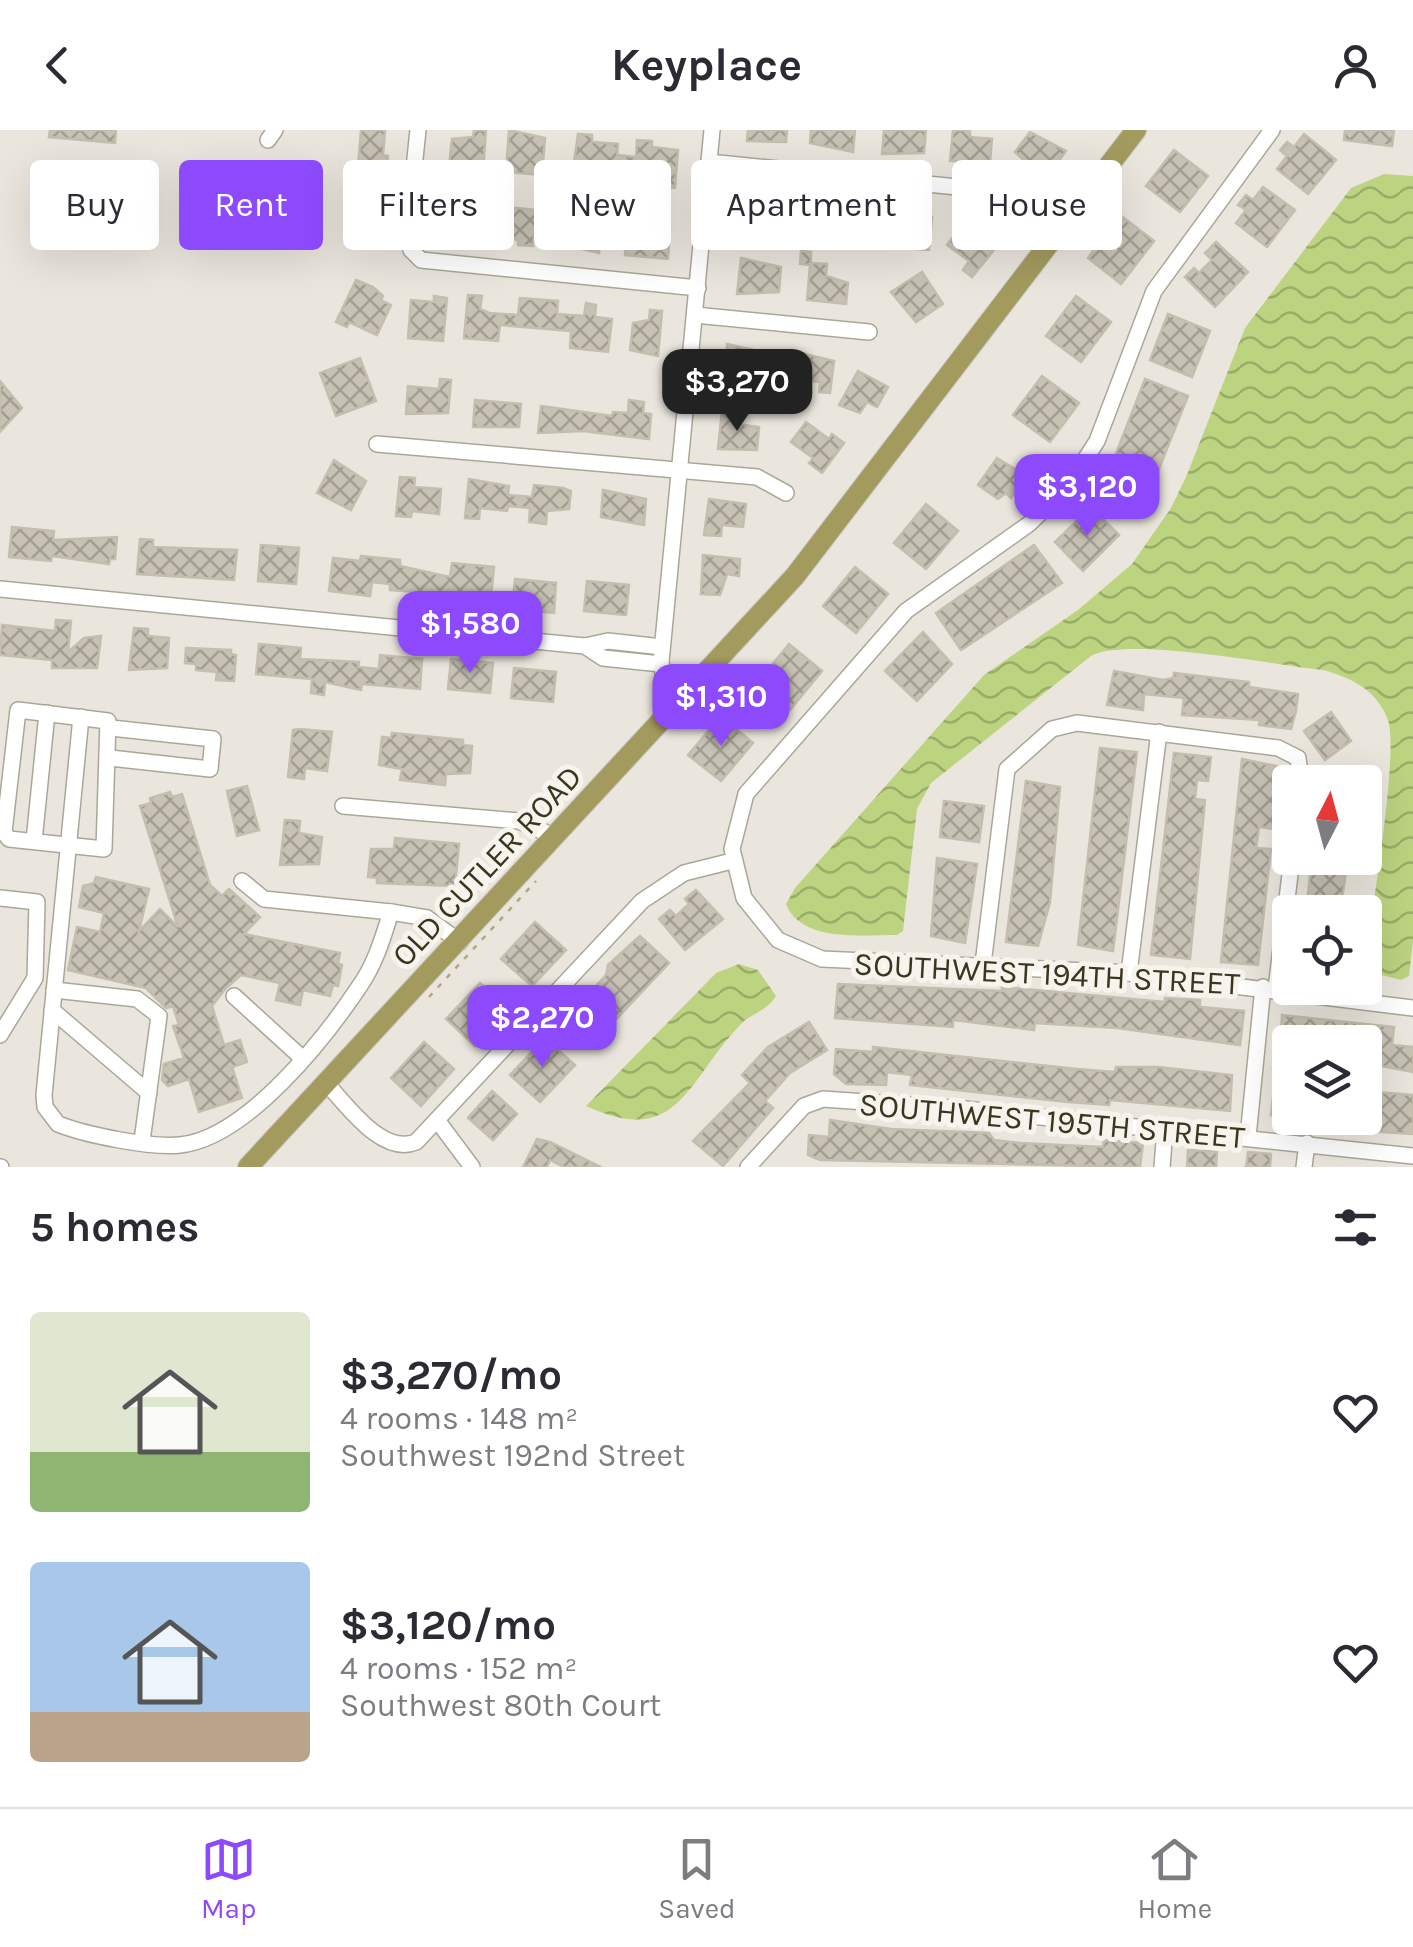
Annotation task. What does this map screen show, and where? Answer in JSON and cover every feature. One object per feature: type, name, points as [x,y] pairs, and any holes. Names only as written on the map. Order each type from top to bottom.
[{"type":"main road","name":"OLD CUTLER ROAD","points":[[248,1167],[795,576],[1136,130]]},
{"type":"street","points":[[418,130],[408,234],[413,253],[432,265],[698,288]]},
{"type":"street","points":[[709,160],[712,130]]},
{"type":"street","points":[[326,1083],[393,1145],[416,1142],[645,898],[690,870],[732,860],[737,817],[754,782],[884,633],[935,587],[1040,516],[1075,477],[1097,441],[1154,290],[1272,130]]},
{"type":"street","points":[[681,699],[666,682],[661,664],[701,250]]},
{"type":"street","points":[[695,314],[869,332]]},
{"type":"street","points":[[377,444],[758,477],[786,493]]},
{"type":"street","points":[[0,589],[585,646],[618,642],[662,646]]},
{"type":"street","points":[[616,660],[618,642]]},
{"type":"street","points":[[585,646],[616,660],[661,664]]},
{"type":"street","points":[[18,710],[47,713],[108,721],[112,728],[104,849],[9,839],[4,832],[14,714],[18,710]]},
{"type":"street","points":[[34,842],[47,713]]},
{"type":"street","points":[[81,718],[44,1095],[49,1116],[71,1129],[178,1145],[221,1131],[255,1107],[362,982],[391,912]]},
{"type":"street","points":[[983,964],[1007,769],[1025,750],[1064,724],[1278,748],[1293,753],[1300,765]]},
{"type":"street","points":[[110,758],[210,768],[213,739],[112,728]]},
{"type":"street","points":[[1129,974],[1159,732]]},
{"type":"street","points":[[342,806],[519,822],[556,837]]},
{"type":"street","name":"SOUTHWEST 194TH STREET","points":[[732,860],[751,912],[765,929],[795,950],[839,961],[983,964],[1129,974],[1413,1008]]},
{"type":"street","points":[[1248,1137],[1289,875]]},
{"type":"street","points":[[242,881],[264,899],[427,918],[460,942]]},
{"type":"street","points":[[0,898],[37,902],[36,968],[29,992],[0,1035]]},
{"type":"street","points":[[54,990],[137,999],[159,1016],[142,1141]]},
{"type":"street","points":[[234,996],[300,1057]]},
{"type":"street","points":[[52,1010],[149,1093]]},
{"type":"street","name":"SOUTHWEST 195TH STREET","points":[[748,1167],[811,1102],[955,1108],[1413,1156]]},
{"type":"street","points":[[438,1120],[472,1167]]},
{"type":"street","points":[[1162,1167],[1165,1128]]},
{"type":"street","points":[[1304,1167],[1306,1143]]},
{"type":"water","points":[[1384,174],[1413,176],[1413,941],[1409,976],[1401,980],[1382,975],[1382,895],[1375,895],[1377,875],[1382,875],[1390,738],[1388,720],[1377,701],[1353,681],[1323,670],[1167,650],[1109,651],[1091,656],[931,783],[917,809],[903,931],[897,935],[835,934],[819,931],[794,917],[786,904],[795,888],[984,675],[1078,610],[1132,564],[1171,508],[1186,477],[1245,328],[1351,188]]},
{"type":"water","points":[[739,964],[758,970],[776,996],[741,1024],[678,1102],[661,1114],[642,1119],[617,1117],[586,1106],[716,973]]},
{"type":"building","points":[[50,130],[116,130],[115,143],[49,137]]},
{"type":"building","points":[[361,130],[385,130],[383,155],[388,160],[359,160]]},
{"type":"building","points":[[474,130],[486,130],[484,160],[450,160],[452,139],[473,137]]},
{"type":"building","points":[[509,130],[545,138],[543,160],[534,160],[534,174],[514,173],[514,160],[507,160]]},
{"type":"building","points":[[748,130],[787,130],[786,142],[747,141]]},
{"type":"building","points":[[811,130],[855,130],[853,152],[810,143]]},
{"type":"building","points":[[884,130],[926,130],[924,153],[882,154]]},
{"type":"building","points":[[953,130],[970,130],[970,137],[992,139],[990,160],[950,161]]},
{"type":"building","points":[[1345,130],[1394,130],[1392,146],[1344,140]]},
{"type":"building","points":[[1030,132],[1066,151],[1059,160],[1024,160],[1015,152]]},
{"type":"building","points":[[578,134],[592,135],[592,142],[618,144],[617,155],[636,157],[637,140],[652,141],[652,147],[678,150],[675,188],[671,188],[671,160],[574,160]]},
{"type":"building","points":[[1304,134],[1336,160],[1308,194],[1277,169],[1287,156],[1280,150],[1287,142],[1294,147]]},
{"type":"building","points":[[1174,150],[1208,176],[1180,212],[1146,186]]},
{"type":"building","points":[[1263,187],[1295,210],[1267,247],[1236,223],[1246,210],[1238,205],[1246,195],[1253,200]]},
{"type":"building","points":[[514,208],[534,210],[533,246],[518,245],[514,240]]},
{"type":"building","points":[[1122,217],[1154,241],[1121,284],[1088,258],[1094,250],[1122,250]]},
{"type":"building","points":[[1216,242],[1248,272],[1215,307],[1185,277],[1194,268],[1199,273],[1212,260],[1205,253]]},
{"type":"building","points":[[625,250],[669,250],[668,259],[625,255]]},
{"type":"building","points":[[954,250],[994,250],[972,277],[963,270],[969,261]]},
{"type":"building","points":[[801,251],[811,252],[811,263],[827,264],[826,276],[848,283],[846,304],[807,300],[810,265],[800,264]]},
{"type":"building","points":[[741,258],[781,267],[779,292],[737,294]]},
{"type":"building","points":[[922,272],[943,304],[916,322],[891,292]]},
{"type":"building","points":[[356,280],[373,287],[383,296],[381,300],[391,305],[377,335],[349,322],[347,327],[336,322]]},
{"type":"building","points":[[468,295],[482,296],[480,309],[489,313],[518,315],[520,298],[558,301],[557,314],[584,316],[586,303],[596,305],[595,317],[612,319],[608,352],[570,348],[571,331],[500,325],[498,341],[464,338]]},
{"type":"building","points":[[434,296],[447,298],[443,341],[408,338],[411,300],[434,302]]},
{"type":"building","points":[[1076,296],[1111,322],[1081,362],[1046,336]]},
{"type":"building","points":[[650,310],[662,311],[658,356],[630,350],[633,323],[649,320]]},
{"type":"building","points":[[1168,314],[1210,331],[1192,377],[1150,360]]},
{"type":"building","points":[[727,344],[772,354],[768,394],[752,392],[753,374],[727,372]]},
{"type":"building","points":[[792,351],[834,361],[830,393],[819,392],[820,382],[790,379]]},
{"type":"building","points":[[360,358],[376,401],[336,416],[320,373]]},
{"type":"building","points":[[858,371],[888,387],[877,407],[867,402],[860,413],[839,405]]},
{"type":"building","points":[[1042,376],[1079,403],[1050,442],[1013,415]]},
{"type":"building","points":[[440,379],[451,380],[448,413],[406,414],[408,386],[439,389]]},
{"type":"building","points":[[1145,379],[1188,396],[1145,504],[1103,487]]},
{"type":"building","points":[[0,381],[22,408],[0,432]]},
{"type":"building","points":[[475,400],[521,404],[519,427],[473,427]]},
{"type":"building","points":[[629,400],[644,402],[643,413],[651,414],[649,439],[583,431],[538,433],[541,406],[612,416],[613,412],[628,413]]},
{"type":"building","points":[[722,410],[738,412],[737,424],[759,427],[757,450],[718,449]]},
{"type":"building","points":[[806,422],[829,439],[832,434],[844,443],[822,473],[809,463],[813,458],[791,442]]},
{"type":"building","points":[[997,458],[1026,476],[1011,498],[1006,493],[998,499],[978,485]]},
{"type":"building","points":[[334,460],[366,481],[351,510],[317,493]]},
{"type":"building","points":[[400,477],[415,478],[414,487],[441,489],[439,514],[412,511],[411,517],[396,516]]},
{"type":"building","points":[[469,479],[509,486],[508,495],[532,497],[534,485],[563,488],[571,491],[569,509],[547,511],[546,524],[529,522],[530,508],[508,506],[507,511],[480,508],[479,519],[465,518]]},
{"type":"building","points":[[603,490],[646,499],[644,525],[601,517]]},
{"type":"building","points":[[709,499],[746,504],[743,527],[722,525],[721,536],[704,535]]},
{"type":"building","points":[[926,504],[958,531],[926,569],[894,543]]},
{"type":"building","points":[[1091,507],[1119,535],[1083,571],[1055,542]]},
{"type":"building","points":[[12,527],[54,531],[53,540],[117,537],[115,559],[110,559],[109,564],[52,556],[51,561],[9,557]]},
{"type":"building","points":[[140,539],[153,540],[153,547],[237,550],[234,580],[137,574]]},
{"type":"building","points":[[261,545],[299,548],[296,584],[258,581]]},
{"type":"building","points":[[1034,545],[1062,583],[961,650],[936,613]]},
{"type":"building","points":[[703,555],[740,559],[739,576],[727,574],[720,595],[701,594]]},
{"type":"building","points":[[361,556],[400,560],[400,566],[450,577],[452,563],[494,567],[491,597],[390,590],[390,584],[372,582],[370,596],[329,591],[333,558],[360,561]]},
{"type":"building","points":[[855,567],[888,594],[856,633],[823,606]]},
{"type":"building","points":[[515,579],[556,583],[554,613],[512,609]]},
{"type":"building","points":[[587,581],[629,585],[626,615],[584,611]]},
{"type":"building","points":[[56,620],[71,621],[68,652],[84,638],[101,636],[97,668],[52,668],[52,660],[0,655],[2,625],[55,631]]},
{"type":"building","points":[[134,628],[148,629],[148,636],[169,638],[167,668],[129,670]]},
{"type":"building","points":[[923,632],[952,664],[917,701],[885,671]]},
{"type":"building","points":[[259,644],[301,648],[300,659],[359,662],[358,667],[379,669],[380,655],[422,659],[420,689],[362,684],[361,690],[325,682],[324,695],[311,693],[312,679],[256,674]]},
{"type":"building","points":[[789,644],[822,671],[790,710],[757,683]]},
{"type":"building","points":[[186,648],[231,650],[236,655],[234,681],[216,680],[217,672],[196,670],[196,664],[185,663]]},
{"type":"building","points":[[451,659],[493,663],[490,693],[448,689]]},
{"type":"building","points":[[514,668],[556,672],[553,702],[511,698]]},
{"type":"building","points":[[1114,671],[1163,680],[1173,678],[1174,673],[1249,682],[1249,687],[1298,694],[1296,711],[1291,729],[1259,725],[1260,720],[1182,715],[1184,698],[1144,694],[1143,710],[1107,705]]},
{"type":"building","points":[[1331,712],[1351,741],[1325,760],[1304,731]]},
{"type":"building","points":[[721,716],[753,743],[721,781],[688,755]]},
{"type":"building","points":[[293,730],[332,732],[327,771],[305,768],[304,779],[288,777]]},
{"type":"building","points":[[392,733],[463,740],[463,745],[472,746],[470,773],[446,774],[445,785],[400,780],[402,769],[379,765],[382,737],[391,738]]},
{"type":"building","points":[[1100,748],[1137,752],[1113,951],[1078,945]]},
{"type":"building","points":[[1174,753],[1211,757],[1208,781],[1197,780],[1195,799],[1205,800],[1190,959],[1151,955]]},
{"type":"building","points":[[1242,759],[1272,765],[1272,829],[1259,827],[1256,848],[1271,849],[1258,965],[1221,962]]},
{"type":"building","points":[[1026,781],[1060,787],[1050,902],[1038,946],[1006,942]]},
{"type":"building","points":[[247,786],[259,830],[237,836],[227,791]]},
{"type":"building","points":[[170,792],[172,797],[182,794],[210,885],[222,896],[229,889],[260,917],[244,934],[340,953],[338,964],[342,965],[338,986],[333,985],[330,996],[303,990],[300,1005],[276,1000],[280,983],[241,975],[226,988],[212,1006],[224,1045],[240,1040],[247,1062],[232,1067],[242,1098],[199,1112],[189,1079],[168,1086],[162,1080],[164,1064],[184,1058],[173,1026],[179,1025],[173,1006],[166,1008],[146,988],[68,970],[77,927],[100,932],[104,913],[79,907],[83,886],[94,883],[96,877],[149,889],[139,931],[160,909],[178,927],[140,806],[151,803],[150,798]]},
{"type":"building","points":[[944,801],[984,806],[979,842],[940,837]]},
{"type":"building","points":[[285,820],[300,821],[299,833],[322,837],[319,864],[280,865]]},
{"type":"building","points":[[395,838],[459,844],[455,886],[377,883],[377,878],[368,877],[371,849],[394,849]]},
{"type":"building","points":[[937,858],[977,864],[965,943],[931,936]]},
{"type":"building","points":[[1310,875],[1345,875],[1343,895],[1308,895]]},
{"type":"building","points":[[696,890],[723,919],[685,950],[659,919],[670,910],[676,916],[689,904],[685,899]]},
{"type":"building","points":[[535,922],[566,950],[532,986],[501,959]]},
{"type":"building","points":[[640,936],[669,963],[591,1046],[564,1021],[576,1007],[571,1003],[579,995],[584,999],[606,975],[608,965]]},
{"type":"building","points":[[480,983],[510,1010],[475,1046],[446,1019]]},
{"type":"building","points":[[838,984],[1002,991],[1002,987],[1165,1002],[1165,998],[1200,1000],[1200,1007],[1244,1011],[1240,1045],[1117,1028],[1035,1023],[1034,1030],[953,1020],[953,1027],[835,1018]]},
{"type":"building","points":[[1282,1015],[1375,1025],[1281,1025]]},
{"type":"building","points":[[809,1022],[827,1050],[790,1073],[765,1101],[773,1108],[723,1166],[693,1141],[750,1083],[742,1075],[768,1047]]},
{"type":"building","points":[[1382,1026],[1394,1027],[1392,1045],[1413,1047],[1413,1072],[1382,1066]]},
{"type":"building","points":[[545,1038],[575,1065],[540,1102],[510,1075]]},
{"type":"building","points":[[424,1042],[454,1069],[421,1106],[391,1078]]},
{"type":"building","points":[[873,1047],[1115,1072],[1116,1067],[1158,1067],[1232,1075],[1230,1111],[1110,1100],[1109,1105],[1068,1102],[910,1085],[912,1075],[887,1072],[886,1085],[846,1084],[834,1074],[836,1049],[873,1052]]},
{"type":"building","points":[[492,1091],[517,1114],[493,1140],[468,1118]]},
{"type":"building","points":[[1382,1092],[1413,1095],[1413,1134],[1382,1132]]},
{"type":"building","points":[[830,1120],[891,1129],[989,1133],[994,1140],[1020,1143],[1103,1147],[1104,1140],[1143,1143],[1140,1167],[820,1160],[808,1155],[809,1135],[829,1137]]},
{"type":"building","points":[[537,1139],[601,1167],[564,1167],[550,1160],[547,1167],[523,1167]]},
{"type":"building","points":[[1188,1150],[1217,1151],[1216,1167],[1187,1167]]},
{"type":"building","points":[[1248,1152],[1271,1154],[1270,1167],[1246,1167]]}]
